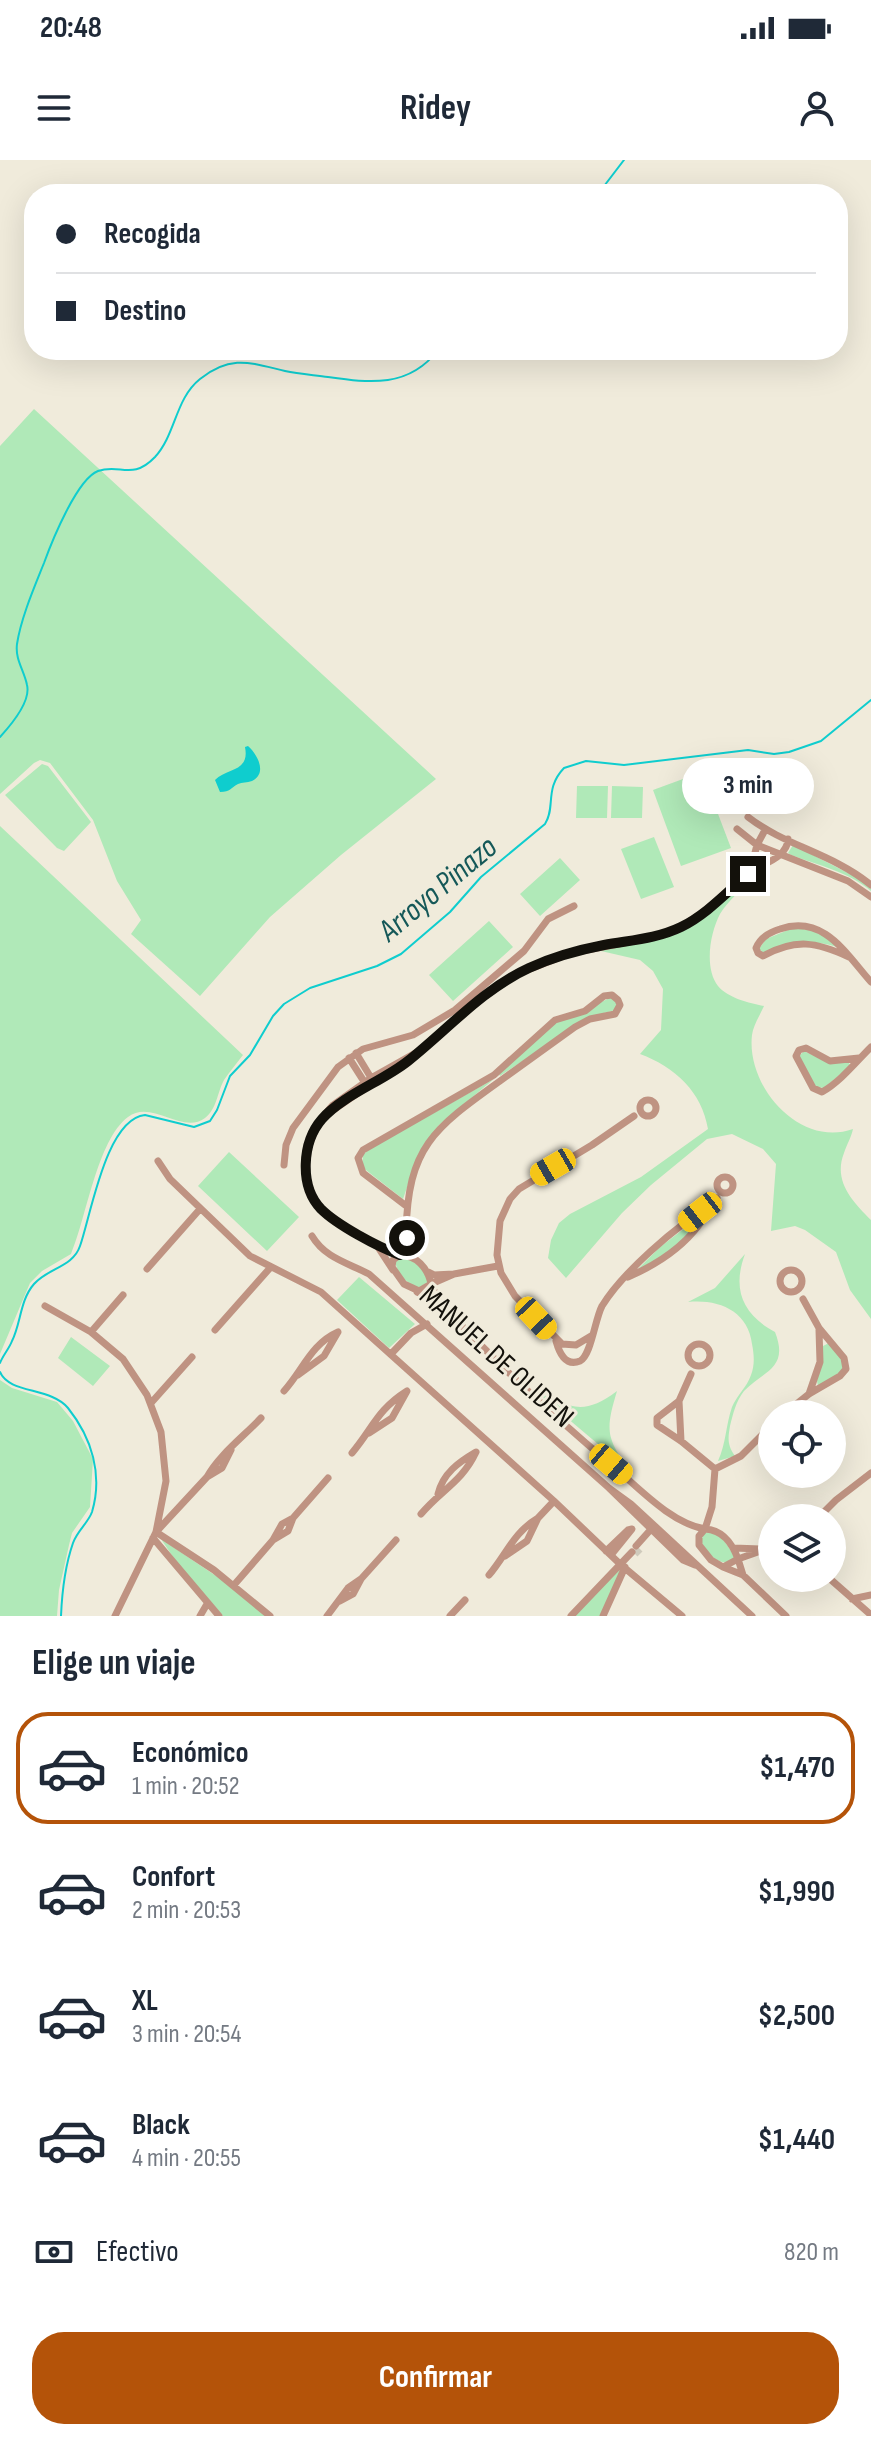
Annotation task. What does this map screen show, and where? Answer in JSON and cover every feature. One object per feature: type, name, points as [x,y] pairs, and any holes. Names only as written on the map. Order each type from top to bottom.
[{"type":"street","points":[[748,817],[765,830],[826,856],[871,885]]},
{"type":"street","points":[[737,829],[757,845],[848,881],[871,897]]},
{"type":"street","points":[[750,872],[757,845],[765,830]]},
{"type":"street","points":[[412,1257],[378,1247],[326,1213],[310,1191],[306,1176],[307,1153],[311,1139],[333,1105],[419,1051],[488,993],[517,974],[571,953],[650,938],[678,929],[705,911],[750,872],[781,855],[788,846],[788,839]]},
{"type":"street","points":[[284,1165],[287,1139],[329,1076],[369,1046],[413,1035],[455,1010],[524,951],[548,919],[574,906]]},
{"type":"street","points":[[849,957],[805,944],[782,946],[763,956],[756,948],[763,937],[776,930],[802,926],[826,933],[840,945],[871,982]]},
{"type":"street","points":[[405,1205],[363,1173],[358,1163],[360,1154],[368,1146],[496,1079],[584,1022],[615,1014],[620,1005],[612,995],[604,996],[585,1011],[555,1020],[496,1079],[437,1131],[417,1165],[405,1205],[406,1233],[412,1257],[434,1275],[498,1266]]},
{"type":"street","points":[[859,1058],[830,1061],[806,1048],[799,1050],[796,1056],[818,1092],[831,1087],[871,1047]]},
{"type":"street","points":[[352,1056],[369,1082]]},
{"type":"street","points":[[642,1111],[592,1145],[531,1180],[514,1193],[503,1214],[498,1230],[498,1266],[510,1290],[556,1341],[562,1357],[573,1363],[586,1357],[601,1308],[655,1248],[710,1206],[721,1191]]},
{"type":"street","points":[[158,1161],[170,1179],[250,1256],[321,1292],[622,1566],[682,1616]]},
{"type":"street","points":[[626,1278],[652,1266],[676,1248],[700,1224],[710,1206]]},
{"type":"street","points":[[147,1269],[200,1209]]},
{"type":"street","points":[[393,1270],[393,1260],[400,1255],[406,1233]]},
{"type":"street","name":"MANUEL DE OLIDEN","points":[[312,1236],[341,1262],[369,1274],[427,1324],[752,1616]]},
{"type":"street","points":[[378,1247],[404,1284],[439,1302],[559,1422],[683,1521],[711,1560],[743,1575],[786,1616]]},
{"type":"street","points":[[215,1330],[270,1268]]},
{"type":"street","points":[[802,1400],[840,1376],[846,1365],[844,1358],[819,1328],[803,1299],[801,1278],[797,1272],[789,1270],[779,1280],[781,1288],[803,1299]]},
{"type":"street","points":[[428,1272],[439,1302]]},
{"type":"street","points":[[415,1290],[424,1290],[454,1274]]},
{"type":"street","points":[[791,1293],[801,1286]]},
{"type":"street","points":[[91,1332],[123,1295]]},
{"type":"street","points":[[45,1306],[91,1332],[131,1368],[151,1403],[161,1432],[166,1470],[154,1535],[115,1616]]},
{"type":"street","points":[[284,1391],[298,1375],[324,1356],[338,1332],[351,1318]]},
{"type":"street","points":[[391,1354],[411,1333],[427,1324]]},
{"type":"street","points":[[809,1394],[820,1362],[819,1328]]},
{"type":"street","points":[[556,1341],[576,1345],[591,1336]]},
{"type":"street","points":[[681,1441],[679,1401],[691,1374],[709,1359],[710,1351],[705,1346],[698,1344],[691,1347],[688,1354],[691,1374]]},
{"type":"street","points":[[151,1403],[192,1357]]},
{"type":"street","points":[[690,1361],[701,1366]]},
{"type":"street","points":[[369,1433],[384,1407],[418,1379]]},
{"type":"street","points":[[352,1453],[369,1433],[392,1418],[407,1391]]},
{"type":"street","points":[[679,1401],[660,1415],[656,1423],[715,1469]]},
{"type":"street","points":[[154,1535],[207,1477],[216,1460],[231,1450],[261,1418]]},
{"type":"street","points":[[715,1469],[741,1456],[758,1439]]},
{"type":"street","points":[[421,1514],[438,1494],[462,1477],[486,1440]]},
{"type":"street","points":[[715,1469],[712,1507],[715,1531]]},
{"type":"street","points":[[832,1504],[871,1473]]},
{"type":"street","points":[[234,1585],[273,1540],[288,1531],[293,1518],[328,1478]]},
{"type":"street","points":[[489,1575],[505,1556],[527,1541],[538,1518],[554,1501]]},
{"type":"street","points":[[699,1545],[699,1536],[705,1529],[712,1507]]},
{"type":"street","points":[[608,1553],[628,1530],[645,1520]]},
{"type":"street","points":[[683,1521],[715,1531],[734,1548],[743,1575]]},
{"type":"street","points":[[571,1616],[654,1529]]},
{"type":"street","points":[[154,1535],[186,1550],[270,1616]]},
{"type":"street","points":[[154,1535],[219,1616]]},
{"type":"street","points":[[327,1616],[340,1601],[353,1594],[361,1579],[396,1540]]},
{"type":"street","points":[[734,1548],[758,1549]]},
{"type":"street","points":[[723,1567],[758,1551]]},
{"type":"street","points":[[603,1616],[622,1566]]},
{"type":"street","points":[[844,1592],[871,1615]]},
{"type":"street","points":[[852,1599],[871,1595]]},
{"type":"street","points":[[450,1616],[465,1600]]},
{"type":"street","points":[[200,1616],[207,1604]]},
{"type":"green space","points":[[34,409],[436,779],[270,917],[200,996],[131,934],[141,920],[117,881],[93,820],[50,763],[40,760],[34,763],[0,794],[0,446]]},
{"type":"green space","points":[[42,764],[48,766],[91,822],[64,851],[57,848],[5,795]]},
{"type":"green space","points":[[702,772],[731,848],[681,866],[653,790]]},
{"type":"green space","points":[[577,786],[608,786],[607,818],[576,818]]},
{"type":"green space","points":[[612,786],[643,787],[642,818],[611,818]]},
{"type":"green space","points":[[0,826],[243,1055],[224,1080],[205,1118],[187,1122],[147,1112],[137,1113],[117,1128],[100,1161],[71,1254],[42,1271],[30,1283],[0,1354]]},
{"type":"green space","points":[[654,837],[674,887],[641,899],[621,849]]},
{"type":"green space","points":[[793,845],[856,877],[871,891],[843,874],[791,855],[788,853]]},
{"type":"green space","points":[[560,858],[580,880],[540,916],[520,894]]},
{"type":"green space","points":[[752,876],[723,909],[716,922],[711,940],[711,970],[718,986],[727,994],[764,1006],[752,1035],[752,1055],[767,1093],[780,1109],[814,1130],[833,1133],[853,1129],[841,1163],[841,1173],[851,1198],[871,1220],[871,1319],[850,1290],[836,1252],[795,1226],[771,1231],[776,1164],[763,1149],[732,1134],[707,1139],[651,1185],[622,1213],[566,1278],[548,1258],[551,1240],[559,1223],[570,1214],[641,1177],[708,1129],[700,1104],[685,1082],[665,1066],[640,1054],[661,1030],[663,989],[653,971],[640,960],[601,951],[680,930],[704,917]]},
{"type":"green space","points":[[489,921],[513,947],[453,1001],[429,975]]},
{"type":"green space","points":[[793,928],[817,933],[837,947],[800,942],[781,945],[765,954],[759,949],[766,939]]},
{"type":"green space","points":[[612,997],[617,1004],[616,1010],[588,1017],[500,1076],[553,1024]]},
{"type":"green space","points":[[804,1051],[829,1063],[849,1063],[850,1066],[824,1088],[816,1087],[799,1056]]},
{"type":"green space","points":[[494,1079],[439,1125],[414,1167],[403,1199],[362,1167],[363,1155],[369,1149]]},
{"type":"green space","points":[[229,1152],[299,1217],[267,1251],[198,1186]]},
{"type":"green space","points":[[704,1213],[692,1231],[676,1246],[638,1269],[659,1248]]},
{"type":"green space","points":[[745,1254],[740,1278],[743,1299],[755,1317],[775,1332],[779,1353],[773,1367],[739,1399],[729,1434],[729,1445],[735,1456],[718,1461],[732,1407],[752,1371],[752,1344],[745,1323],[738,1315],[721,1305],[688,1302],[715,1288]]},
{"type":"green space","points":[[405,1256],[423,1269],[428,1282],[418,1288],[400,1277],[395,1262]]},
{"type":"green space","points":[[359,1277],[415,1324],[389,1348],[337,1300]]},
{"type":"green space","points":[[71,1337],[110,1366],[93,1386],[58,1358]]},
{"type":"green space","points":[[829,1343],[844,1360],[843,1371],[818,1386],[823,1346]]},
{"type":"green space","points":[[0,1380],[12,1388],[57,1402],[73,1421],[93,1459],[90,1507],[72,1533],[59,1590],[57,1616],[0,1616]]},
{"type":"green space","points":[[534,1390],[576,1407],[595,1404],[617,1391],[610,1434],[631,1472]]},
{"type":"green space","points":[[704,1533],[721,1536],[735,1557],[730,1563],[712,1557],[706,1550],[701,1541]]},
{"type":"green space","points":[[161,1539],[231,1586],[265,1616],[223,1616]]},
{"type":"green space","points":[[617,1568],[622,1570],[603,1616],[571,1616]]},
{"type":"water","points":[[248,746],[257,758],[260,769],[257,778],[220,792],[215,780],[241,765],[246,755],[245,747]]},
{"type":"waterway","points":[[606,184],[624,160]]},
{"type":"waterway","points":[[0,737],[26,698],[27,685],[17,655],[19,634],[48,553],[74,498],[90,476],[98,471],[133,470],[155,457],[185,396],[200,379],[222,366],[241,363],[344,379],[388,380],[402,377],[429,360]]},
{"type":"waterway","name":"Arroyo Pinazo","points":[[0,1363],[15,1334],[29,1290],[77,1253],[110,1150],[131,1121],[145,1115],[194,1127],[210,1121],[230,1076],[250,1055],[273,1016],[284,1004],[310,988],[377,966],[401,954],[450,912],[481,877],[545,824],[554,783],[564,768],[586,761],[624,765],[748,750],[774,754],[789,752],[821,741],[871,700]]},
{"type":"waterway","name":"Arroyo Pinazo","points":[[0,1372],[12,1384],[61,1401],[83,1432],[93,1457],[95,1498],[92,1512],[70,1552],[61,1616]]},
{"type":"tunnel","points":[[635,1554],[640,1549]]},
{"type":"route","points":[[407,1238],[406,1233],[400,1255],[384,1250],[332,1218],[317,1204],[307,1183],[306,1160],[308,1146],[323,1117],[407,1062],[488,993],[517,974],[585,949],[650,938],[678,929],[695,919],[748,874]]}]
